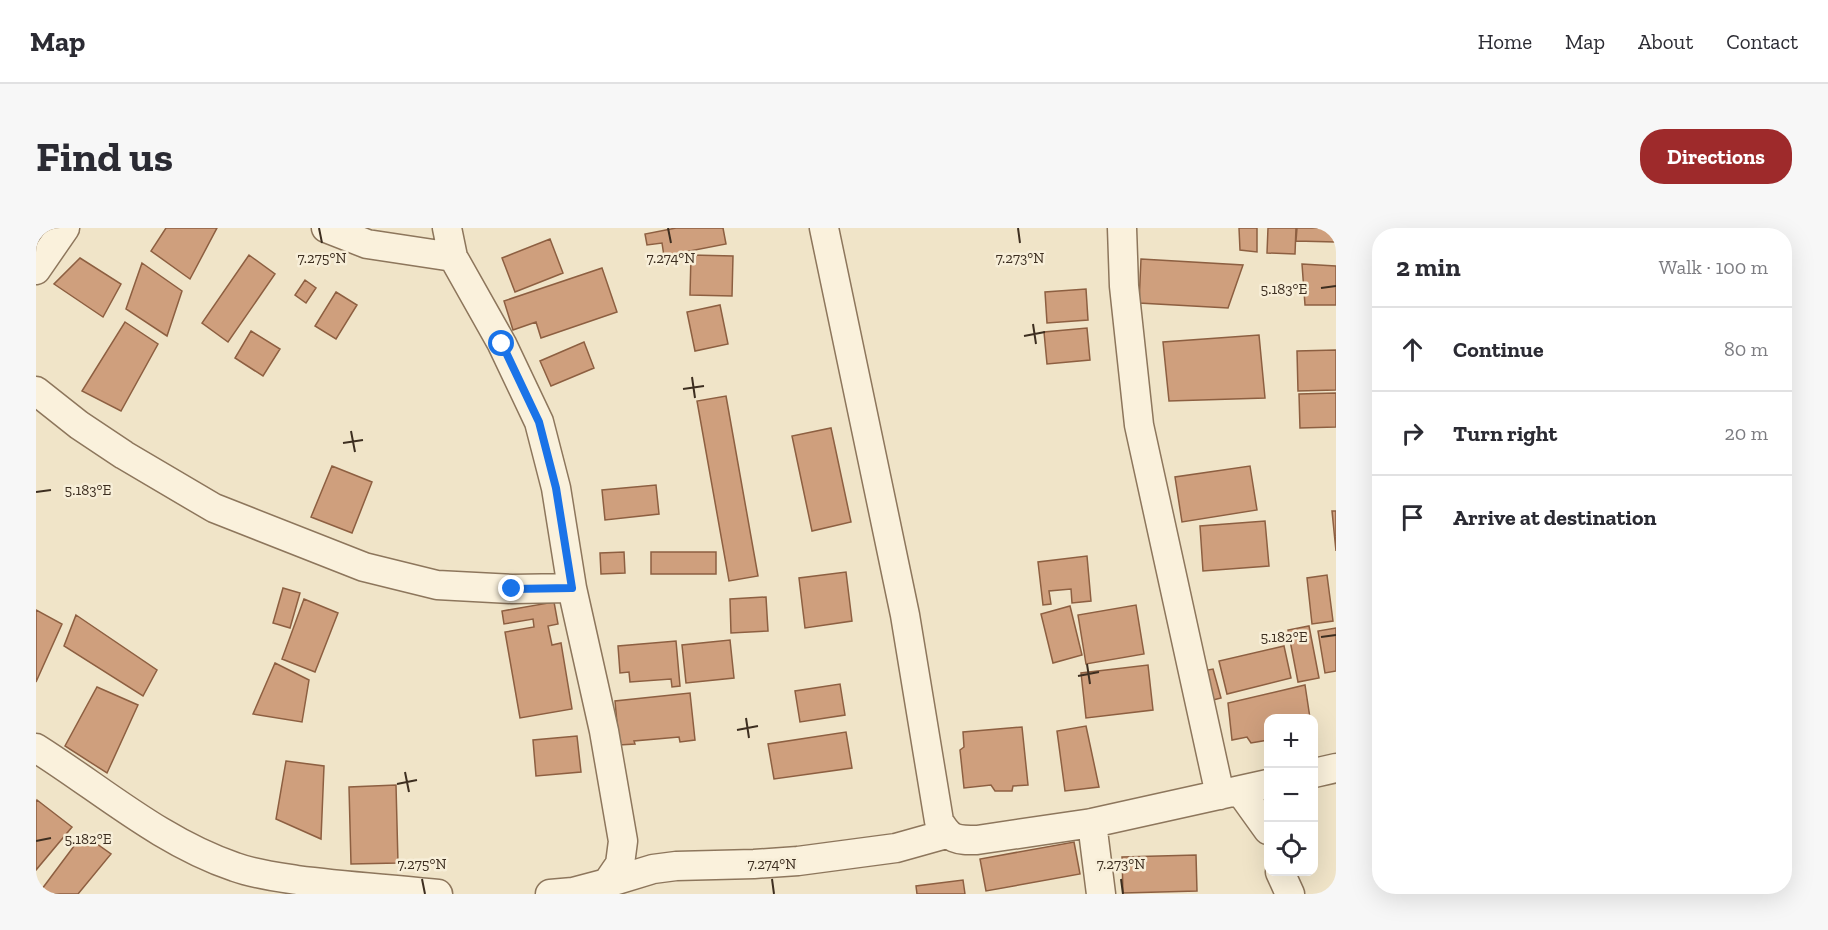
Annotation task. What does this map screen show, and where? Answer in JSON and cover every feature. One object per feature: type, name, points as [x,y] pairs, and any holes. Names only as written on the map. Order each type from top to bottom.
[{"type":"street","points":[[36,270],[65,228]]},
{"type":"street","points":[[326,228],[367,244],[453,256]]},
{"type":"street","points":[[447,228],[453,256],[502,344],[539,422],[556,488],[572,588],[604,731],[623,842],[620,864],[607,884]]},
{"type":"street","points":[[824,228],[905,615],[939,821],[946,834],[958,840],[976,840],[1092,823],[1264,785]]},
{"type":"street","points":[[1122,228],[1124,286],[1139,425],[1230,793],[1264,825]]},
{"type":"street","points":[[36,391],[88,431],[214,508],[364,567],[438,585],[512,589],[572,588]]},
{"type":"street","points":[[36,748],[130,813],[180,843],[235,867],[281,877],[342,886],[438,894]]},
{"type":"street","points":[[1318,772],[1336,768]]},
{"type":"street","points":[[1092,823],[1101,894]]},
{"type":"street","points":[[550,894],[573,892],[607,884],[653,869],[798,861],[896,848],[946,834]]},
{"type":"street","points":[[1282,876],[1290,894]]},
{"type":"building","points":[[166,228],[217,228],[190,279],[151,251]]},
{"type":"building","points":[[676,228],[723,228],[726,244],[664,256],[662,243],[647,245],[645,234]]},
{"type":"building","points":[[1239,228],[1257,228],[1257,252],[1240,250]]},
{"type":"building","points":[[1268,228],[1296,228],[1295,254],[1267,253]]},
{"type":"building","points":[[1297,228],[1336,228],[1336,242],[1296,241]]},
{"type":"building","points":[[550,239],[563,273],[515,292],[502,258]]},
{"type":"building","points":[[249,255],[275,274],[228,342],[202,323]]},
{"type":"building","points":[[691,255],[733,256],[732,296],[690,295]]},
{"type":"building","points":[[80,258],[121,284],[103,317],[54,284]]},
{"type":"building","points":[[1141,259],[1243,265],[1228,308],[1139,303]]},
{"type":"building","points":[[142,263],[182,291],[167,336],[126,309]]},
{"type":"building","points":[[1302,264],[1336,266],[1336,305],[1305,305]]},
{"type":"building","points":[[602,268],[617,312],[541,338],[536,322],[513,330],[504,301]]},
{"type":"building","points":[[305,280],[316,288],[306,303],[295,295]]},
{"type":"building","points":[[1086,289],[1088,320],[1047,323],[1045,292]]},
{"type":"building","points":[[336,292],[357,305],[336,339],[315,326]]},
{"type":"building","points":[[720,305],[728,344],[695,351],[687,312]]},
{"type":"building","points":[[125,322],[158,344],[121,411],[82,391]]},
{"type":"building","points":[[1087,328],[1090,360],[1047,364],[1044,332]]},
{"type":"building","points":[[251,331],[280,349],[263,376],[235,358]]},
{"type":"building","points":[[1259,335],[1265,398],[1169,401],[1163,342]]},
{"type":"building","points":[[584,342],[594,368],[551,386],[540,361]]},
{"type":"building","points":[[1336,350],[1336,390],[1298,391],[1297,351]]},
{"type":"building","points":[[1336,393],[1336,427],[1300,428],[1299,394]]},
{"type":"building","points":[[726,396],[758,576],[729,581],[697,401]]},
{"type":"building","points":[[831,428],[851,522],[812,531],[792,436]]},
{"type":"building","points":[[332,466],[372,482],[352,533],[311,517]]},
{"type":"building","points":[[1250,466],[1257,510],[1182,522],[1175,477]]},
{"type":"building","points":[[656,485],[659,514],[605,520],[602,490]]},
{"type":"building","points":[[1332,511],[1336,511],[1336,551]]},
{"type":"building","points":[[1265,521],[1269,566],[1203,571],[1200,526]]},
{"type":"building","points":[[624,552],[625,573],[601,574],[600,553]]},
{"type":"building","points":[[651,552],[716,552],[716,574],[651,574]]},
{"type":"building","points":[[1087,556],[1091,601],[1072,603],[1071,589],[1049,591],[1051,604],[1043,605],[1038,562]]},
{"type":"building","points":[[846,572],[852,621],[805,628],[799,578]]},
{"type":"building","points":[[1327,575],[1333,621],[1312,624],[1307,578]]},
{"type":"building","points":[[283,588],[300,593],[290,628],[273,623]]},
{"type":"building","points":[[766,597],[768,631],[731,633],[730,599]]},
{"type":"building","points":[[304,599],[338,613],[315,672],[282,659]]},
{"type":"building","points":[[554,602],[558,624],[548,626],[552,645],[561,643],[572,709],[520,718],[505,632],[534,627],[533,619],[504,624],[502,611]]},
{"type":"building","points":[[1136,605],[1144,654],[1086,664],[1078,615]]},
{"type":"building","points":[[1070,606],[1082,655],[1053,663],[1041,614]]},
{"type":"building","points":[[36,610],[62,624],[36,682]]},
{"type":"building","points":[[76,615],[157,670],[143,696],[64,646]]},
{"type":"building","points":[[1309,626],[1319,678],[1298,682],[1288,630]]},
{"type":"building","points":[[1336,628],[1336,671],[1325,673],[1318,631]]},
{"type":"building","points":[[730,640],[734,678],[686,683],[682,645]]},
{"type":"building","points":[[676,641],[680,686],[672,687],[671,679],[630,682],[629,672],[620,673],[618,646]]},
{"type":"building","points":[[1284,646],[1291,678],[1227,694],[1219,661]]},
{"type":"building","points":[[275,663],[309,680],[302,722],[253,714]]},
{"type":"building","points":[[1148,665],[1153,710],[1086,718],[1081,673]]},
{"type":"building","points":[[1213,669],[1221,698],[1209,701],[1202,671]]},
{"type":"building","points":[[840,684],[845,715],[800,722],[795,691]]},
{"type":"building","points":[[1305,685],[1309,714],[1264,714],[1264,741],[1251,743],[1247,737],[1232,740],[1228,703]]},
{"type":"building","points":[[97,687],[138,705],[107,773],[65,746]]},
{"type":"building","points":[[690,693],[695,740],[680,742],[679,737],[634,741],[635,744],[619,745],[615,701]]},
{"type":"building","points":[[1086,726],[1099,787],[1065,791],[1057,731]]},
{"type":"building","points":[[1022,727],[1028,785],[1013,786],[1012,791],[995,791],[991,785],[964,788],[960,750],[964,747],[963,732]]},
{"type":"building","points":[[846,732],[852,768],[774,779],[768,744]]},
{"type":"building","points":[[577,736],[581,772],[536,776],[533,740]]},
{"type":"building","points":[[286,761],[324,766],[321,839],[276,819]]},
{"type":"building","points":[[396,785],[398,863],[351,864],[349,787]]},
{"type":"building","points":[[37,800],[72,827],[36,870],[36,802]]},
{"type":"building","points":[[83,834],[111,854],[78,894],[48,894],[42,889]]},
{"type":"building","points":[[1074,842],[1080,874],[986,891],[980,859]]},
{"type":"building","points":[[1196,855],[1197,891],[1123,893],[1122,857]]},
{"type":"building","points":[[963,880],[965,894],[917,894],[916,886]]},
{"type":"route","points":[[502,344],[539,422],[556,488],[572,588],[512,589]]}]
